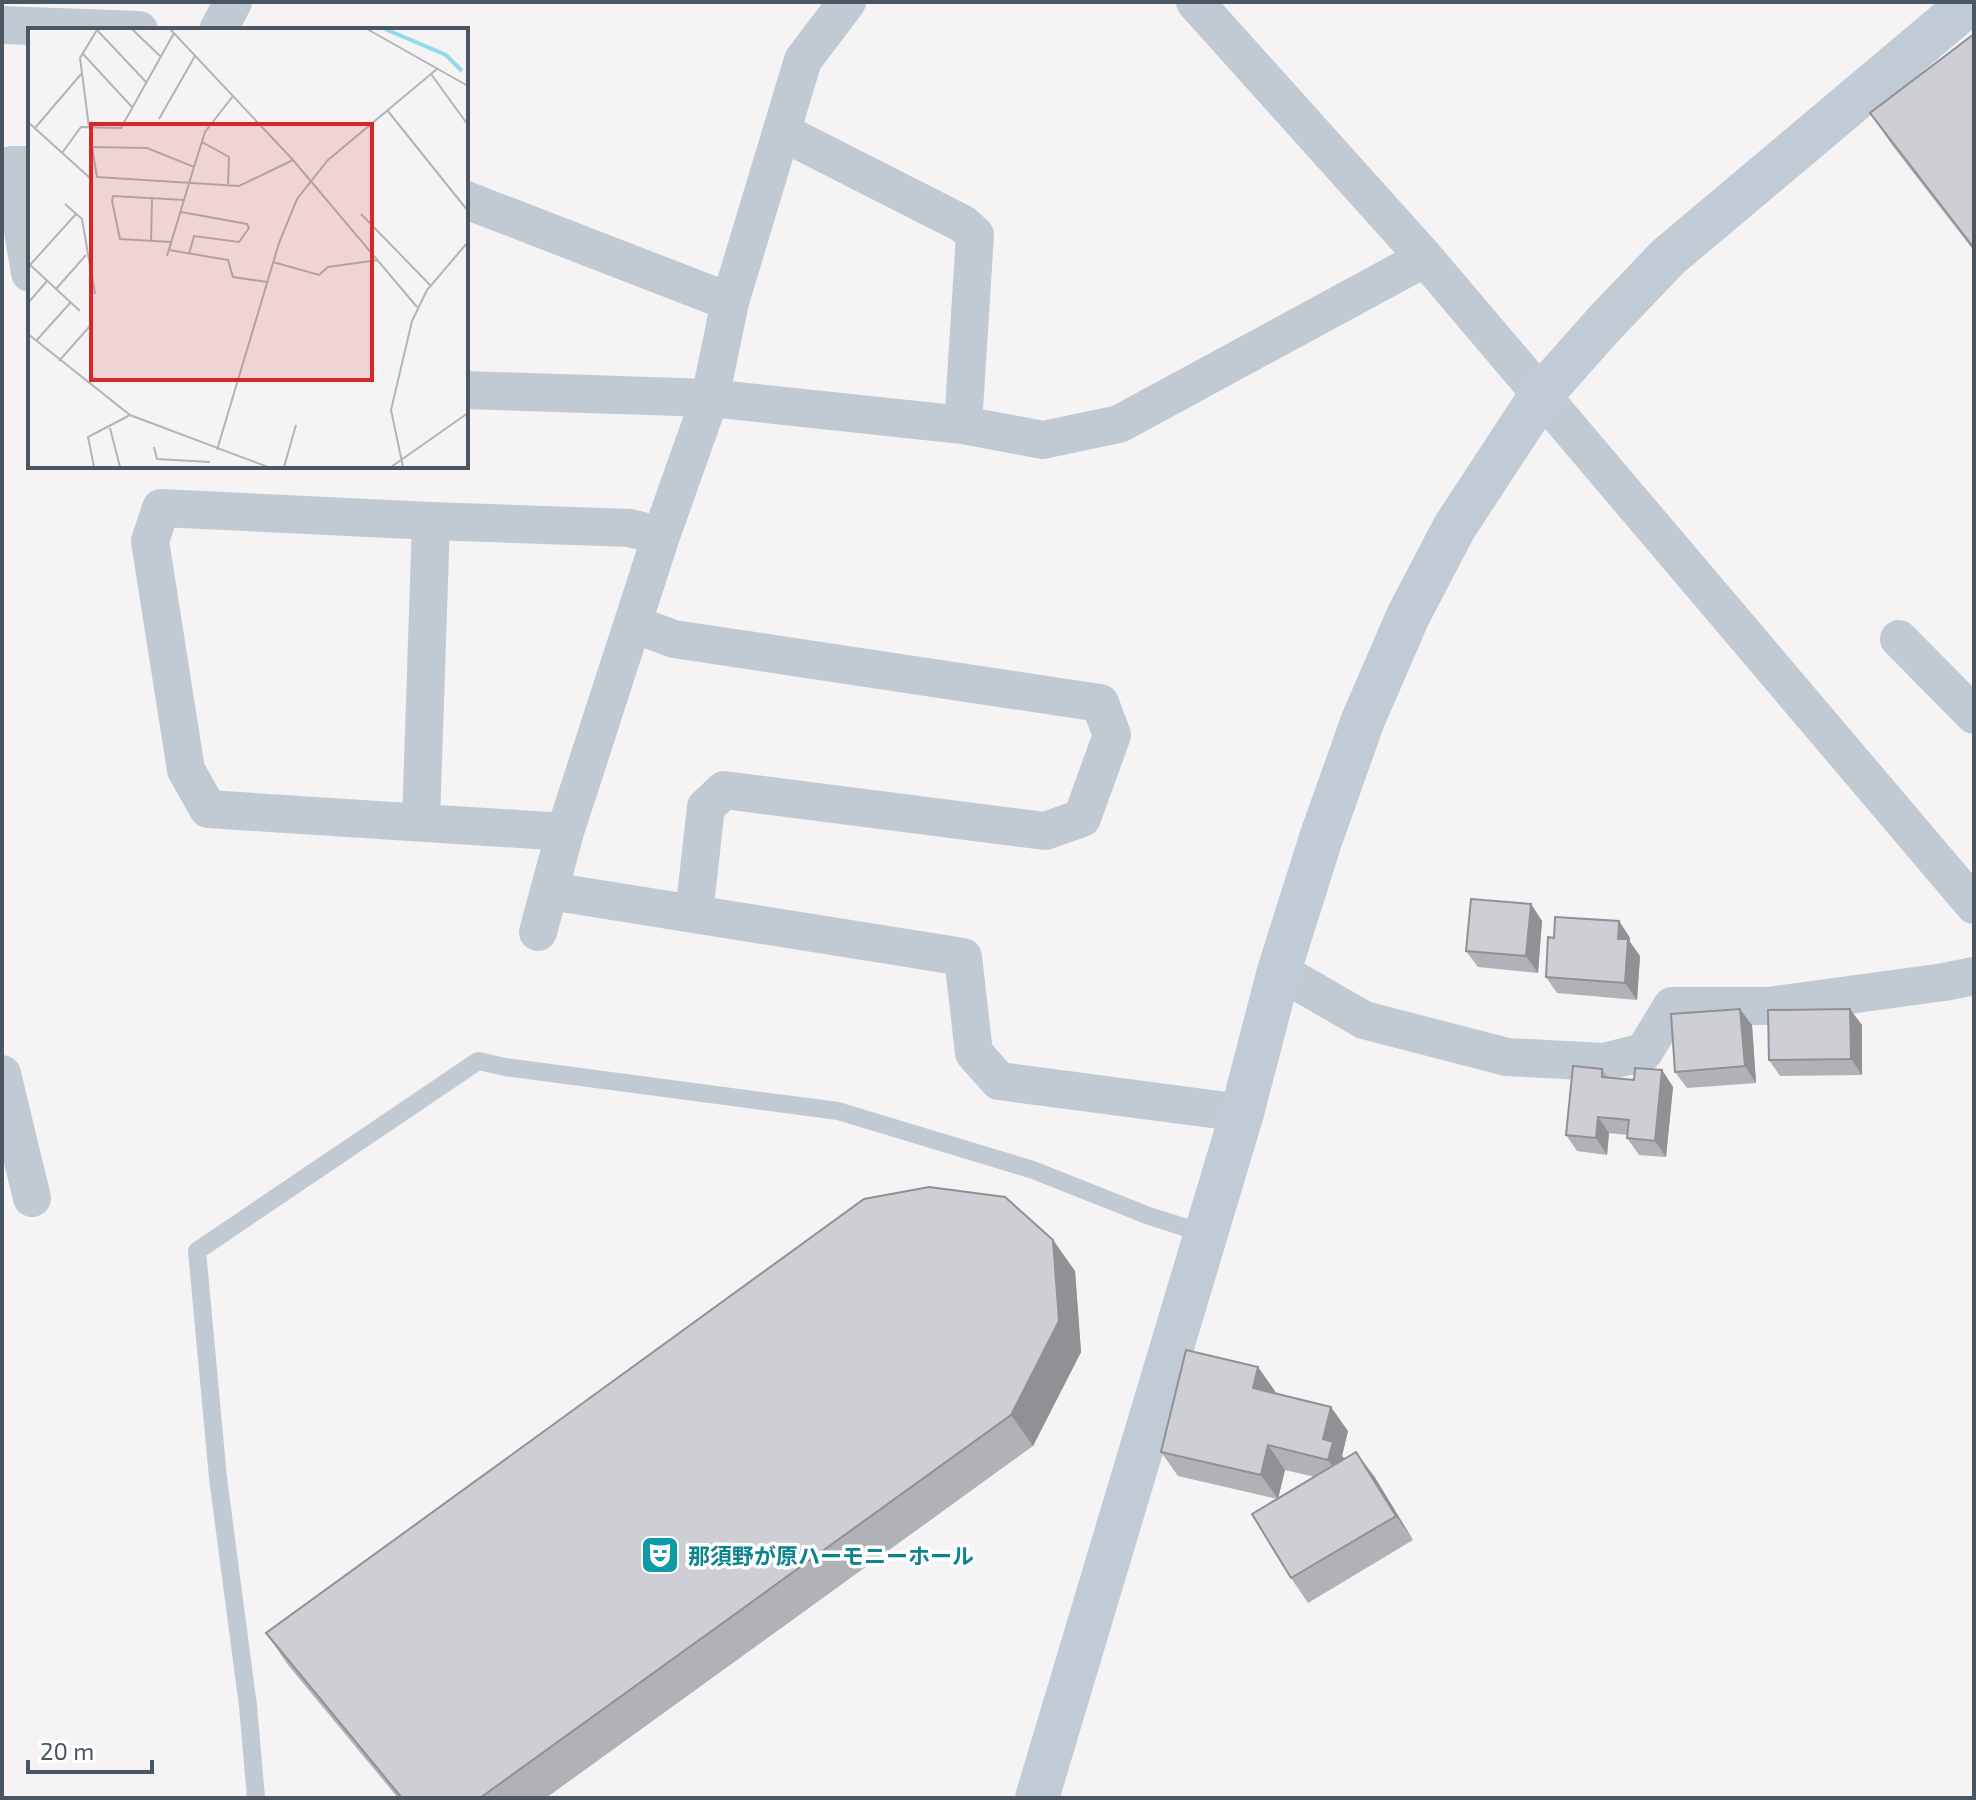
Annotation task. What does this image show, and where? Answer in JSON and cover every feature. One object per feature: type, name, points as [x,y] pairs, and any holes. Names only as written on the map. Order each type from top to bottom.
[{"type":"street","points":[[219,28],[233,2]]},
{"type":"street","points":[[538,932],[565,832],[661,536],[710,398],[730,302],[803,60],[847,2]]},
{"type":"street","points":[[1195,2],[1425,258],[1974,905]]},
{"type":"street","points":[[1037,1798],[1242,1113],[1279,971],[1363,720],[1408,616],[1454,528],[1541,395],[1604,324],[1668,257],[1971,2]]},
{"type":"street","points":[[2,25],[84,28]]},
{"type":"street","points":[[782,132],[963,224],[975,235],[963,425]]},
{"type":"street","points":[[28,165],[12,165],[28,261]]},
{"type":"street","points":[[468,201],[730,302]]},
{"type":"street","points":[[468,390],[710,398],[963,425],[1043,440],[1119,424],[1425,258]]},
{"type":"street","points":[[565,832],[208,809],[186,770],[150,541],[161,508],[630,528],[661,536]]},
{"type":"street","points":[[421,822],[431,521]]},
{"type":"street","points":[[633,624],[674,639],[1100,703],[1112,735],[1082,818],[1045,831],[724,790],[706,807],[694,914]]},
{"type":"street","points":[[1899,639],[1974,715]]},
{"type":"street","points":[[550,891],[963,957],[974,1053],[999,1081],[1242,1113]]},
{"type":"street","points":[[1279,971],[1364,1020],[1507,1057],[1604,1062],[1644,1052],[1672,1006],[1768,1006],[1974,976]]},
{"type":"street","points":[[2,1074],[32,1198]]},
{"type":"lane","points":[[256,1798],[248,1706],[218,1478],[197,1251],[478,1061],[838,1111],[1033,1170],[1149,1216],[1206,1234]]},
{"type":"building","points":[[1974,34],[1974,248],[1870,113]]},
{"type":"building","points":[[1471,899],[1531,904],[1526,956],[1466,951]]},
{"type":"building","points":[[1555,917],[1619,921],[1618,939],[1628,939],[1625,983],[1546,977],[1548,937],[1554,938]]},
{"type":"building","points":[[1740,1009],[1745,1066],[1675,1072],[1671,1014]]},
{"type":"building","points":[[1850,1009],[1851,1059],[1769,1060],[1768,1010]]},
{"type":"building","points":[[1573,1066],[1602,1069],[1602,1077],[1634,1080],[1635,1068],[1662,1070],[1655,1141],[1627,1138],[1629,1120],[1598,1117],[1596,1138],[1566,1135]]},
{"type":"building","name":"那須野が原ハーモニーホール","points":[[929,1187],[1005,1197],[1053,1240],[1059,1321],[1011,1415],[480,1798],[402,1798],[266,1633],[864,1199]]},
{"type":"building","points":[[1186,1350],[1258,1367],[1253,1388],[1331,1407],[1323,1439],[1333,1442],[1328,1460],[1268,1445],[1261,1475],[1161,1452]]},
{"type":"building","points":[[1356,1452],[1396,1516],[1291,1578],[1252,1514]]},
{"type":"place","name":"那須野が原ハーモニーホール","points":[[660,1555]]}]
